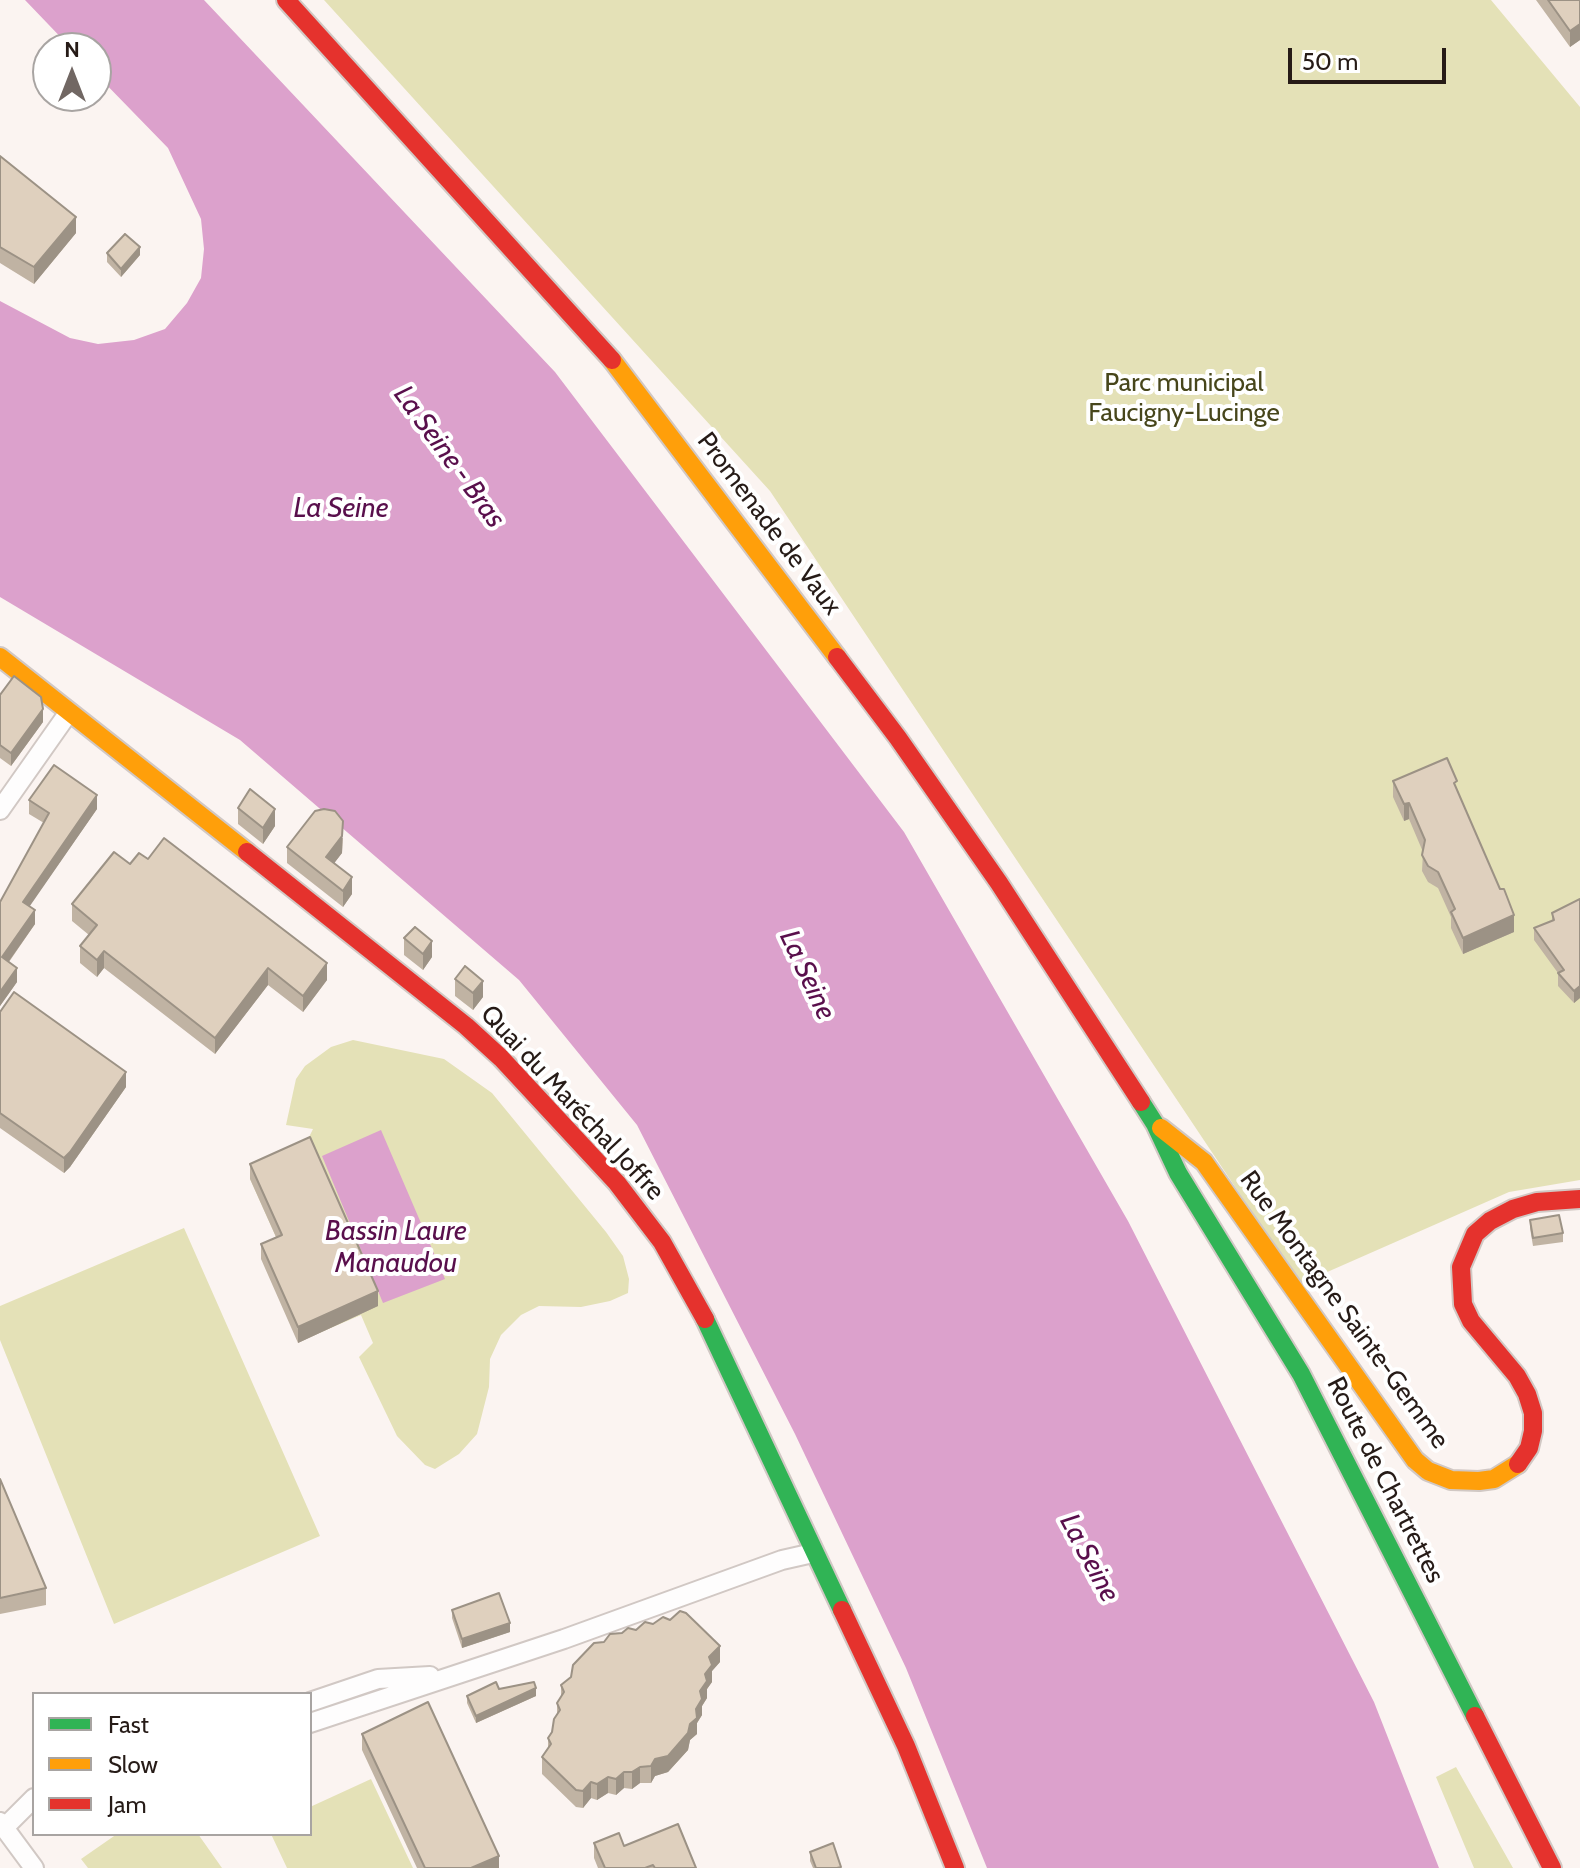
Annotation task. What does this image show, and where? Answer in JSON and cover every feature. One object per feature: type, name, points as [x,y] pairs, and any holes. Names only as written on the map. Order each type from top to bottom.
[{"type":"street","name":"Promenade de Vaux","points":[[286,0],[554,292],[620,371],[898,738],[1055,966],[1155,1124]]},
{"type":"street","name":"Quai du Maréchal Joffre","points":[[0,657],[466,1026],[501,1058],[617,1183],[662,1242],[697,1303],[906,1746],[955,1868]]},
{"type":"street","points":[[0,810],[69,712]]},
{"type":"street","name":"Rue Montagne Sainte-Gemme","points":[[1155,1124],[1204,1162],[1415,1460],[1428,1471],[1451,1480],[1494,1479],[1509,1471],[1521,1461],[1529,1448],[1533,1431],[1533,1413],[1527,1394],[1471,1321],[1463,1304],[1461,1267],[1468,1246],[1475,1234],[1490,1221],[1513,1209],[1537,1202],[1580,1199]]},
{"type":"street","name":"Route de Chartrettes","points":[[1155,1124],[1178,1173],[1272,1324],[1327,1424],[1552,1868]]},
{"type":"street","points":[[312,1722],[438,1679],[464,1674],[782,1560],[813,1553]]},
{"type":"street","points":[[312,1701],[378,1679],[464,1674]]},
{"type":"street","points":[[1,1827],[32,1800]]},
{"type":"street","points":[[1,1827],[32,1819]]},
{"type":"street","points":[[1,1827],[34,1868]]},
{"type":"green space","name":"Parc municipal Faucigny-Lucinge","points":[[324,0],[1491,0],[1580,107],[1580,1180],[1509,1192],[1300,1284],[770,491]]},
{"type":"green space","points":[[353,1040],[444,1059],[492,1093],[606,1232],[623,1256],[629,1279],[628,1293],[610,1301],[581,1307],[539,1306],[521,1315],[501,1335],[490,1359],[489,1387],[477,1434],[459,1454],[435,1469],[425,1465],[397,1436],[359,1357],[373,1343],[361,1315],[319,1333],[250,1179],[306,1143],[313,1129],[286,1125],[296,1079],[305,1066],[331,1047]]},
{"type":"green space","points":[[184,1228],[320,1536],[114,1624],[0,1340],[0,1306]]},
{"type":"green space","points":[[1456,1767],[1513,1868],[1474,1868],[1436,1777]]},
{"type":"green space","points":[[371,1779],[413,1868],[287,1868],[272,1836],[312,1836],[312,1806]]},
{"type":"green space","points":[[114,1836],[199,1836],[222,1868],[88,1868],[81,1859]]},
{"type":"water","name":"La Seine","points":[[25,0],[204,0],[555,372],[904,832],[1128,1221],[1374,1702],[1439,1868],[987,1868],[906,1668],[795,1434],[637,1125],[519,980],[240,740],[0,597],[0,301],[70,338],[98,344],[134,340],[165,329],[187,303],[201,278],[204,249],[201,219],[168,148],[112,90],[112,32],[56,32]]},
{"type":"water","name":"Bassin Laure Manaudou","points":[[381,1130],[445,1279],[383,1303],[322,1156]]},
{"type":"building","points":[[1548,0],[1580,0],[1580,24],[1570,31]]},
{"type":"building","points":[[0,156],[76,217],[34,267],[0,247]]},
{"type":"building","points":[[125,234],[140,247],[121,269],[107,253]]},
{"type":"building","points":[[14,676],[41,697],[43,709],[11,753],[0,745],[0,695]]},
{"type":"building","points":[[1447,758],[1457,781],[1454,783],[1514,915],[1463,938],[1451,912],[1455,909],[1438,872],[1428,866],[1422,855],[1425,840],[1409,803],[1404,804],[1393,781]]},
{"type":"building","points":[[54,765],[97,795],[23,902],[35,910],[2,957],[17,968],[0,992],[0,902],[49,813],[29,800]]},
{"type":"building","points":[[250,789],[275,809],[263,828],[238,808]]},
{"type":"building","points":[[315,811],[335,811],[343,821],[342,836],[326,857],[352,877],[343,891],[287,847]]},
{"type":"building","points":[[164,838],[327,963],[303,996],[268,968],[215,1038],[104,951],[97,960],[80,946],[97,925],[72,904],[114,852],[130,864],[139,853],[148,859]]},
{"type":"building","points":[[1580,899],[1580,986],[1574,991],[1558,973],[1564,970],[1534,928],[1554,920],[1552,913]]},
{"type":"building","points":[[415,927],[432,941],[423,954],[404,938]]},
{"type":"building","points":[[465,966],[483,981],[473,993],[455,979]]},
{"type":"building","points":[[14,992],[126,1072],[64,1158],[0,1113],[0,1012]]},
{"type":"building","points":[[310,1137],[378,1291],[298,1327],[261,1244],[282,1235],[250,1164]]},
{"type":"building","points":[[1559,1215],[1563,1233],[1533,1238],[1530,1220]]},
{"type":"building","points":[[0,1479],[46,1588],[0,1598]]},
{"type":"building","points":[[499,1593],[510,1623],[462,1639],[452,1610]]},
{"type":"building","points":[[680,1611],[686,1613],[720,1646],[709,1657],[712,1665],[705,1674],[707,1681],[700,1691],[702,1699],[696,1709],[697,1718],[668,1756],[655,1759],[651,1766],[624,1772],[616,1779],[608,1777],[597,1784],[591,1782],[583,1791],[576,1790],[542,1757],[551,1744],[548,1738],[560,1710],[557,1703],[564,1692],[561,1685],[571,1677],[573,1665],[594,1643],[604,1642],[610,1634],[622,1633],[628,1628],[636,1630],[645,1622],[653,1624],[663,1617],[670,1620]]},
{"type":"building","points":[[496,1682],[499,1689],[534,1682],[536,1688],[476,1716],[467,1696]]},
{"type":"building","points":[[428,1702],[499,1856],[471,1868],[425,1868],[362,1734]]},
{"type":"building","points":[[678,1824],[696,1868],[655,1868],[653,1865],[645,1868],[605,1868],[594,1843],[619,1833],[624,1846]]},
{"type":"building","points":[[833,1843],[841,1867],[816,1868],[810,1852]]},
{"type":"traffic: fast","points":[[1141,1102],[1178,1173],[1301,1374],[1475,1716]]},
{"type":"traffic: fast","points":[[705,1319],[842,1610]]},
{"type":"traffic: slow","points":[[612,360],[837,657]]},
{"type":"traffic: slow","points":[[0,657],[247,852]]},
{"type":"traffic: slow","points":[[1161,1128],[1204,1162],[1415,1460],[1428,1471],[1451,1480],[1494,1479],[1518,1464]]},
{"type":"traffic: jam","points":[[286,0],[612,360]]},
{"type":"traffic: jam","points":[[837,657],[999,883],[1141,1102]]},
{"type":"traffic: jam","points":[[247,852],[466,1026],[501,1058],[617,1183],[662,1242],[705,1319]]},
{"type":"traffic: jam","points":[[1518,1464],[1529,1448],[1533,1413],[1517,1376],[1471,1321],[1463,1304],[1461,1267],[1475,1234],[1490,1221],[1513,1209],[1537,1202],[1580,1199]]},
{"type":"traffic: jam","points":[[842,1610],[906,1746],[955,1868]]},
{"type":"traffic: jam","points":[[1475,1716],[1552,1868]]},
{"type":"water label","name":"La Seine - Bras","points":[[449,457]]}]
